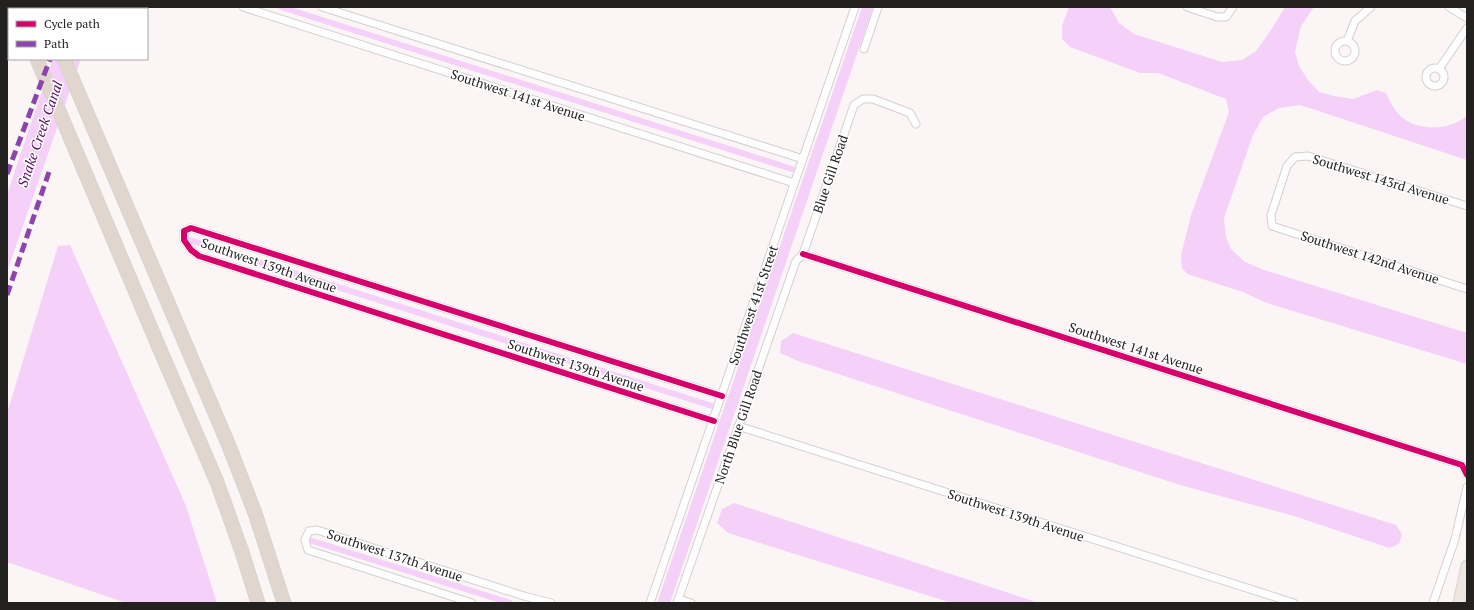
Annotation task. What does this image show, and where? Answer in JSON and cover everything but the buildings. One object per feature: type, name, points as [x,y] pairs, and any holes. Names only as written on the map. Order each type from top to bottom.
[{"type":"highway","points":[[37,60],[217,482],[242,552],[258,603]]},
{"type":"highway","points":[[64,60],[229,446],[255,512],[284,603]]},
{"type":"main road","points":[[1459,603],[1467,566]]},
{"type":"street","name":"Southwest 141st Avenue","points":[[242,7],[794,183]]},
{"type":"street","name":"Southwest 141st Avenue","points":[[322,7],[803,159]]},
{"type":"street","name":"Southwest 41st Street","points":[[650,603],[714,421],[855,7]]},
{"type":"street","points":[[864,48],[878,7]]},
{"type":"street","points":[[1187,7],[1217,17],[1226,17],[1233,7]]},
{"type":"street","points":[[1347,41],[1356,21],[1372,7]]},
{"type":"street","points":[[1449,7],[1467,18]]},
{"type":"street","points":[[1439,69],[1467,28]]},
{"type":"street","name":"Blue Gill Road","points":[[803,254],[854,105],[863,99],[873,99],[910,113],[916,124]]},
{"type":"street","name":"Southwest 143rd Avenue","points":[[1272,226],[1271,215],[1288,166],[1295,157],[1308,156],[1467,206]]},
{"type":"street","name":"Southwest 142nd Avenue","points":[[1272,226],[1467,289]]},
{"type":"street","name":"Southwest 139th Avenue","points":[[714,421],[199,256],[191,250],[184,240],[184,231],[191,228],[722,396]]},
{"type":"street","name":"Southwest 141st Avenue","points":[[803,254],[1462,465],[1467,475]]},
{"type":"street","name":"North Blue Gill Road","points":[[678,601],[796,261],[803,254]]},
{"type":"street","name":"Southwest 139th Avenue","points":[[738,426],[1294,603]]},
{"type":"street","points":[[1432,603],[1455,539],[1467,487]]},
{"type":"street","name":"Southwest 137th Avenue","points":[[472,603],[308,550],[305,540],[309,531],[317,530],[524,596],[551,603]]},
{"type":"street","points":[[678,601],[691,603]]},
{"type":"water","points":[[862,7],[873,7],[670,603],[657,603]]},
{"type":"water","points":[[1069,7],[1110,7],[1119,23],[1134,34],[1222,62],[1242,60],[1256,51],[1285,7],[1314,7],[1301,26],[1295,52],[1299,66],[1308,80],[1319,92],[1353,99],[1377,90],[1386,93],[1392,105],[1401,116],[1409,122],[1423,127],[1447,126],[1461,120],[1467,115],[1467,160],[1300,105],[1279,108],[1263,117],[1253,135],[1224,218],[1226,237],[1231,249],[1245,262],[1264,270],[1467,333],[1467,364],[1267,303],[1243,292],[1187,274],[1182,268],[1181,255],[1191,215],[1229,112],[1226,99],[1158,73],[1140,73],[1070,47],[1062,39],[1062,26]]},
{"type":"water","name":"Snake Creek Canal","points":[[53,60],[81,60],[7,272],[7,194]]},
{"type":"water","points":[[70,245],[186,506],[217,603],[126,603],[7,562],[7,413],[58,246]]},
{"type":"water","points":[[793,333],[1396,525],[1402,534],[1399,544],[1389,548],[1294,516],[1180,485],[798,361],[780,353],[781,341]]},
{"type":"water","points":[[734,503],[1039,603],[952,603],[728,533],[717,523],[722,509]]},
{"type":"waterway","points":[[281,7],[792,169]]},
{"type":"waterway","points":[[190,240],[712,406]]},
{"type":"waterway","points":[[309,540],[510,603]]},
{"type":"marked path","points":[[7,174],[50,60]]},
{"type":"marked path","points":[[7,295],[50,169]]},
{"type":"cycle path","points":[[714,421],[199,256],[191,250],[184,240],[184,231],[191,228],[722,396]]},
{"type":"cycle path","points":[[803,254],[1462,465],[1467,475]]}]
